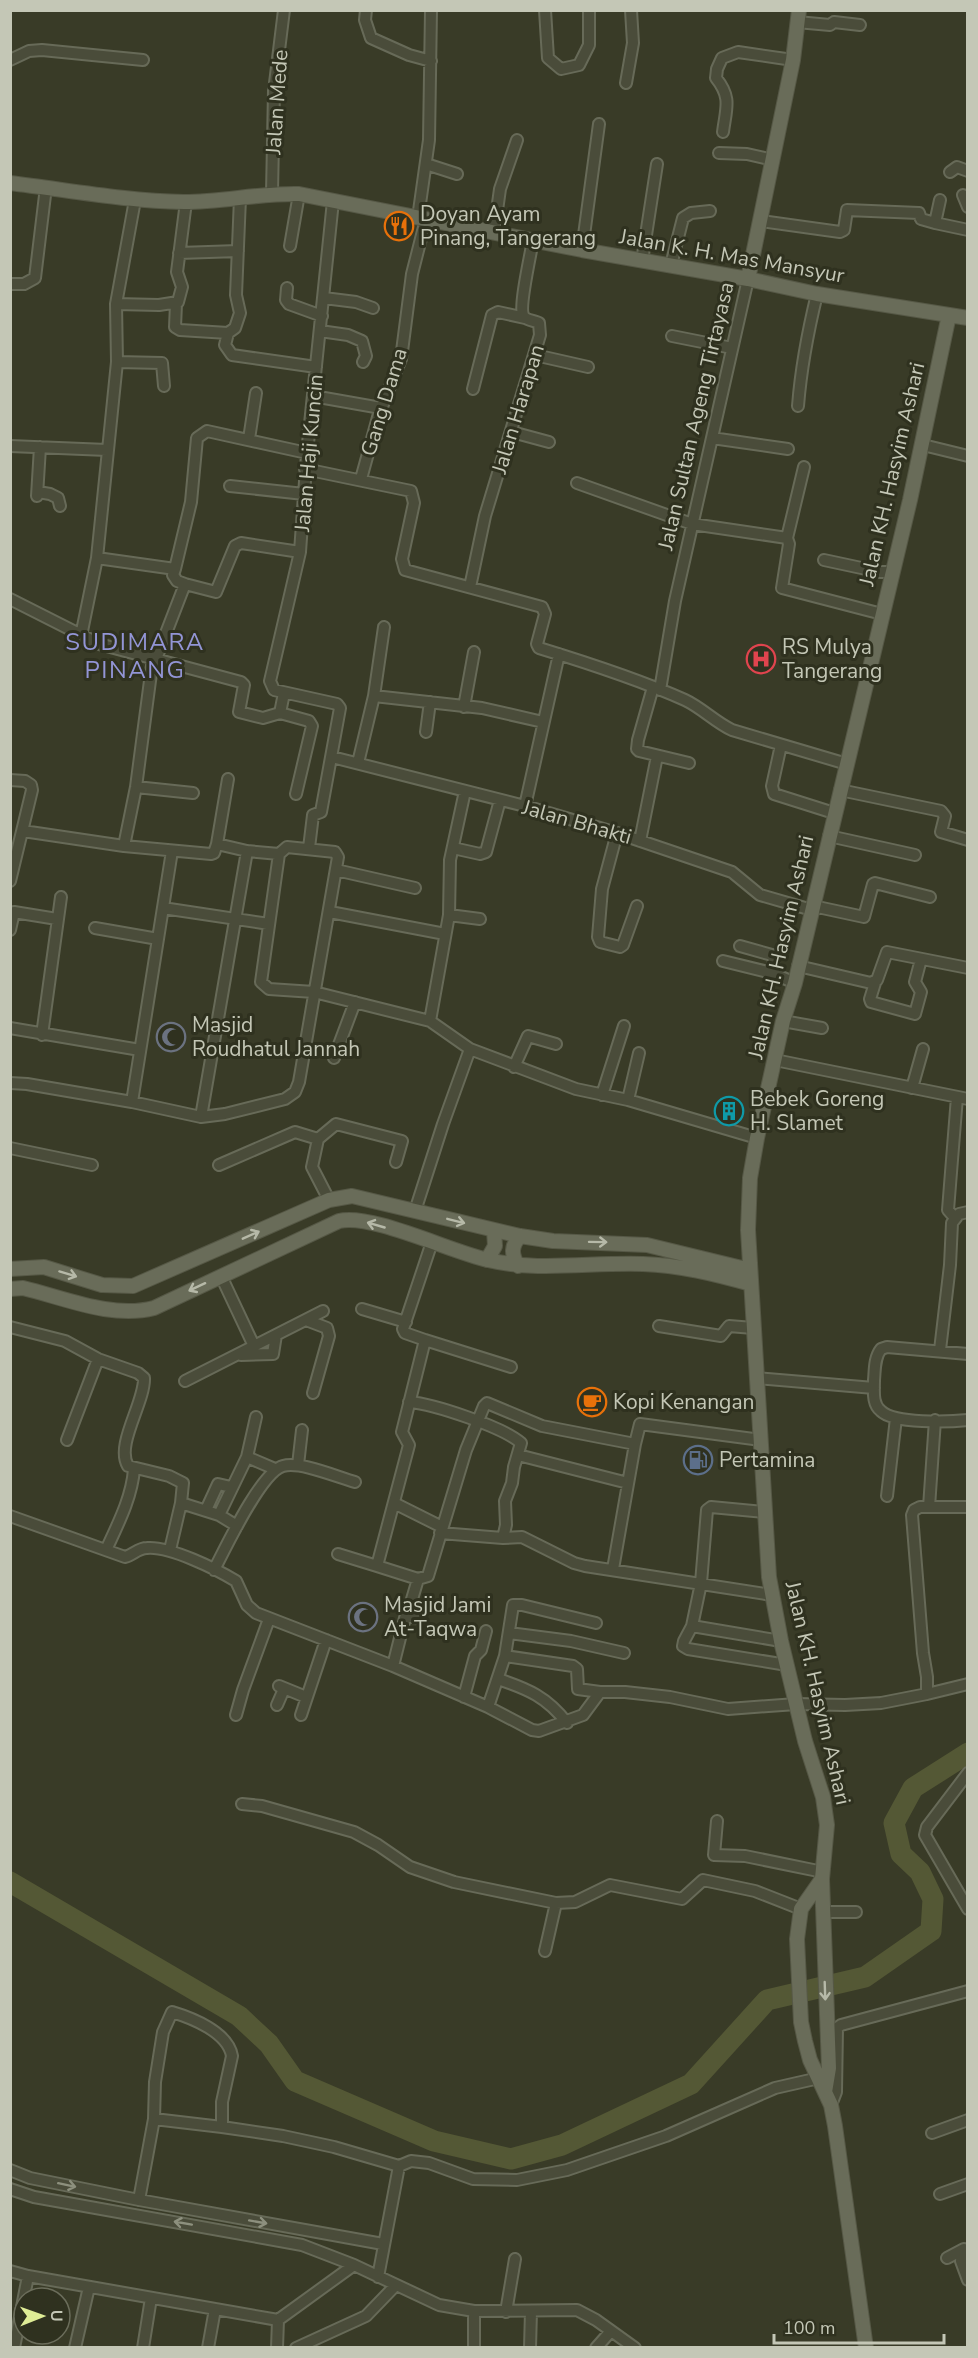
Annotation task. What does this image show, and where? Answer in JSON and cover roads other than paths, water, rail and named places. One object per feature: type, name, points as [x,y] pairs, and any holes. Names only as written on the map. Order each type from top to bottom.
[{"type":"main road","name":"Jalan Sultan Ageng Tirtayasa","points":[[748,279],[793,60],[798,16]]},
{"type":"main road","name":"Jalan K. H. Mas Mansyur","points":[[10,183],[135,200],[186,202],[272,193],[299,194],[817,294],[968,318]]},
{"type":"main road","name":"Jalan KH. Hasyim Ashari","points":[[866,2348],[828,2098],[829,2068],[822,1876],[827,1826],[823,1797],[805,1741],[772,1595],[752,1322],[749,1198],[758,1138],[783,1021],[795,983],[923,445],[949,315]]},
{"type":"main road","points":[[10,1269],[44,1267],[102,1285],[133,1286],[329,1200],[352,1196],[520,1236],[553,1241],[648,1245],[750,1277]]},
{"type":"main road","points":[[10,1289],[23,1288],[114,1311],[137,1312],[154,1308],[349,1218],[487,1260],[518,1266],[658,1265],[750,1277]]},
{"type":"main road","points":[[487,1260],[495,1246],[494,1230]]},
{"type":"main road","points":[[518,1266],[513,1258],[512,1250],[514,1242],[520,1236]]},
{"type":"main road","points":[[210,1252],[221,1276]]},
{"type":"main road","points":[[658,1265],[697,1280],[739,1290],[747,1300],[752,1322]]},
{"type":"main road","name":"Jalan KH. Hasyim Ashari","points":[[822,1876],[801,1909],[797,1939],[801,2022],[810,2060],[828,2098]]},
{"type":"street","name":"Jalan Mede","points":[[272,193],[274,91],[284,10]]},
{"type":"street","points":[[366,10],[365,20],[371,38],[409,55],[431,61]]},
{"type":"street","name":"Gang Dama","points":[[361,479],[381,408],[401,359],[422,218],[429,140],[431,10]]},
{"type":"street","points":[[545,10],[548,58],[561,69],[579,65],[589,45],[591,31],[589,10]]},
{"type":"street","points":[[626,84],[633,43],[630,10]]},
{"type":"street","points":[[798,16],[830,25],[834,22],[860,25]]},
{"type":"street","points":[[10,60],[29,51],[42,50],[143,60]]},
{"type":"street","points":[[723,132],[727,102],[726,90],[716,78],[722,58],[738,52],[793,60]]},
{"type":"street","points":[[582,250],[599,124]]},
{"type":"street","points":[[494,232],[500,189],[517,140]]},
{"type":"street","points":[[719,153],[747,154],[773,160]]},
{"type":"street","points":[[426,164],[458,174]]},
{"type":"street","points":[[642,261],[657,164]]},
{"type":"street","points":[[950,172],[957,167],[968,171]]},
{"type":"street","points":[[10,284],[24,284],[35,278],[46,187]]},
{"type":"street","points":[[290,246],[299,194]]},
{"type":"street","points":[[963,195],[968,207]]},
{"type":"street","points":[[186,202],[177,272],[182,287],[176,304],[175,327],[180,330],[228,333],[235,328],[240,313],[236,295],[240,198]]},
{"type":"street","points":[[81,636],[97,558],[117,362],[116,304],[135,200]]},
{"type":"street","points":[[935,224],[940,200]]},
{"type":"street","name":"Jalan Haji Kuncin","points":[[284,693],[274,690],[270,681],[300,552],[305,469],[333,201]]},
{"type":"street","points":[[761,221],[840,232],[844,230],[847,210],[919,213],[921,219],[935,224],[968,230]]},
{"type":"street","points":[[671,265],[683,218],[690,213],[710,211]]},
{"type":"street","name":"Jalan Harapan","points":[[470,587],[485,516],[535,355],[541,328],[539,323],[525,318],[523,314],[523,299],[533,240]]},
{"type":"street","points":[[179,253],[238,251]]},
{"type":"street","name":"Jalan Sultan Ageng Tirtayasa","points":[[657,756],[639,751],[637,744],[657,688],[748,279]]},
{"type":"street","points":[[287,288],[288,304],[322,316]]},
{"type":"street","points":[[798,406],[810,321],[817,294]]},
{"type":"street","points":[[324,298],[356,302],[373,308]]},
{"type":"street","points":[[116,304],[176,304]]},
{"type":"street","points":[[474,389],[492,315],[498,312],[525,318]]},
{"type":"street","points":[[320,331],[348,335],[362,341],[366,356],[363,362]]},
{"type":"street","points":[[228,333],[225,345],[232,355],[316,368]]},
{"type":"street","points":[[672,336],[732,348]]},
{"type":"street","points":[[535,355],[588,367]]},
{"type":"street","points":[[117,362],[162,363],[164,386]]},
{"type":"street","points":[[249,440],[256,393]]},
{"type":"street","points":[[312,396],[381,408]]},
{"type":"street","points":[[300,552],[241,543],[235,546],[218,591],[184,584],[175,579],[175,569],[191,502],[198,438],[207,431],[307,453]]},
{"type":"street","points":[[512,432],[549,442]]},
{"type":"street","points":[[712,438],[788,449]]},
{"type":"street","points":[[923,445],[968,456]]},
{"type":"street","points":[[10,446],[107,450]]},
{"type":"street","points":[[40,447],[37,494],[50,494],[58,498],[60,506]]},
{"type":"street","points":[[804,467],[787,538],[789,544],[782,586],[784,589],[882,614]]},
{"type":"street","points":[[305,469],[411,491],[414,503],[402,559],[405,570],[542,607],[545,614],[538,646],[657,688],[696,706],[726,727],[847,764]]},
{"type":"street","points":[[577,483],[692,524],[787,538]]},
{"type":"street","points":[[230,486],[304,494]]},
{"type":"street","points":[[97,558],[175,569]]},
{"type":"street","points":[[824,560],[880,572],[892,572]]},
{"type":"street","points":[[124,846],[136,787],[154,659],[184,584]]},
{"type":"street","points":[[10,599],[99,644],[243,683],[239,712],[263,718],[280,713],[309,721],[311,723],[296,794]]},
{"type":"street","points":[[358,763],[374,696],[384,627]]},
{"type":"street","points":[[465,706],[474,652]]},
{"type":"street","points":[[525,806],[559,654]]},
{"type":"street","points":[[280,713],[284,693],[339,705],[321,812],[313,815],[309,848]]},
{"type":"street","points":[[374,696],[505,712],[543,722]]},
{"type":"street","points":[[426,732],[430,702]]},
{"type":"street","points":[[781,745],[772,786],[774,794],[834,813]]},
{"type":"street","name":"Jalan Bhakti","points":[[332,756],[525,806],[617,833],[732,872],[760,895],[812,908],[864,917],[875,883],[930,897]]},
{"type":"street","points":[[640,841],[657,756],[688,763]]},
{"type":"street","points":[[23,831],[124,846],[211,854],[214,853],[217,844],[228,779]]},
{"type":"street","points":[[10,780],[25,781],[31,785],[32,790],[10,880]]},
{"type":"street","points":[[136,787],[193,794]]},
{"type":"street","points":[[840,790],[941,812],[945,816],[941,832],[968,840]]},
{"type":"street","points":[[430,1021],[448,915],[449,869],[465,791]]},
{"type":"street","points":[[453,848],[480,854],[486,852],[500,800]]},
{"type":"street","points":[[617,833],[602,889],[598,937],[600,942],[620,947],[623,945],[637,906]]},
{"type":"street","points":[[829,836],[915,855]]},
{"type":"street","points":[[217,844],[247,851],[279,854]]},
{"type":"street","points":[[10,1083],[132,1102],[201,1117],[253,1108],[285,1099],[295,1092],[299,1082],[314,992],[330,912],[338,854],[309,848],[287,847],[279,854],[263,965],[261,982],[263,986],[314,992],[430,1021],[470,1048],[514,1067],[576,1089],[628,1100],[758,1138]]},
{"type":"street","points":[[132,1102],[172,851]]},
{"type":"street","points":[[201,1117],[247,851]]},
{"type":"street","points":[[336,870],[415,888]]},
{"type":"street","points":[[42,1035],[61,897]]},
{"type":"street","points":[[163,908],[269,924]]},
{"type":"street","points":[[10,930],[14,912],[57,919]]},
{"type":"street","points":[[330,912],[445,934]]},
{"type":"street","points":[[448,915],[480,919]]},
{"type":"street","points":[[95,928],[158,939]]},
{"type":"street","points":[[740,946],[774,957],[772,973]]},
{"type":"street","points":[[921,959],[915,982],[921,992],[915,1014],[870,1001],[887,952],[968,968]]},
{"type":"street","points":[[723,961],[772,973],[795,983]]},
{"type":"street","points":[[798,966],[875,983]]},
{"type":"street","points":[[334,1058],[355,1002]]},
{"type":"street","points":[[783,1021],[822,1028]]},
{"type":"street","points":[[602,1095],[624,1026]]},
{"type":"street","points":[[10,1028],[140,1050]]},
{"type":"street","points":[[514,1067],[528,1036],[556,1044]]},
{"type":"street","points":[[415,1210],[470,1048]]},
{"type":"street","points":[[912,1088],[923,1049]]},
{"type":"street","points":[[628,1100],[639,1053]]},
{"type":"street","points":[[775,1060],[962,1098],[948,1210],[954,1220]]},
{"type":"street","points":[[329,1200],[312,1167],[318,1139],[336,1124],[402,1141],[396,1162]]},
{"type":"street","points":[[219,1165],[295,1132],[318,1139]]},
{"type":"street","points":[[10,1148],[92,1165]]},
{"type":"street","points":[[940,1350],[954,1220],[959,1214],[968,1212]]},
{"type":"street","points":[[432,1242],[403,1331],[511,1367]]},
{"type":"street","points":[[221,1276],[254,1346]]},
{"type":"street","points":[[362,1309],[406,1322]]},
{"type":"street","points":[[185,1381],[323,1311]]},
{"type":"street","points":[[306,1320],[327,1328],[329,1336],[313,1393]]},
{"type":"street","points":[[659,1326],[721,1336],[729,1326],[752,1322]]},
{"type":"street","points":[[10,1327],[65,1341],[98,1359],[138,1373],[144,1378],[144,1386],[125,1450],[125,1461],[134,1469],[181,1480],[184,1485],[170,1550]]},
{"type":"street","points":[[238,1355],[273,1354],[276,1335]]},
{"type":"street","points":[[377,1566],[409,1445],[402,1432],[425,1340]]},
{"type":"street","points":[[968,1354],[886,1347],[881,1349],[876,1360],[874,1388],[874,1401],[887,1415],[896,1418],[968,1420]]},
{"type":"street","points":[[67,1440],[98,1359]]},
{"type":"street","points":[[757,1378],[874,1388]]},
{"type":"street","points":[[409,1402],[436,1407],[519,1440],[521,1446],[505,1501],[506,1525],[503,1538]]},
{"type":"street","points":[[338,1554],[418,1579],[428,1576],[465,1450],[484,1406],[490,1403],[527,1421],[550,1428],[635,1444]]},
{"type":"street","points":[[219,1515],[247,1457],[256,1417]]},
{"type":"street","points":[[887,1496],[896,1418]]},
{"type":"street","points":[[929,1507],[934,1420]]},
{"type":"street","points":[[613,1569],[640,1424],[761,1440]]},
{"type":"street","points":[[298,1465],[302,1430]]},
{"type":"street","points":[[518,1455],[628,1483]]},
{"type":"street","points":[[247,1457],[275,1470]]},
{"type":"street","points":[[214,1570],[261,1486],[275,1470],[282,1466],[298,1465],[355,1482]]},
{"type":"street","points":[[106,1550],[126,1504],[133,1483],[134,1469]]},
{"type":"street","points":[[206,1510],[218,1485],[231,1487]]},
{"type":"street","points":[[181,1503],[219,1515],[237,1526]]},
{"type":"street","points":[[394,1503],[441,1530],[503,1538],[522,1537],[574,1563],[772,1595]]},
{"type":"street","points":[[765,1512],[709,1507],[704,1534],[701,1583],[692,1626],[683,1646],[688,1649],[787,1665]]},
{"type":"street","points":[[927,1694],[912,1515],[916,1508],[968,1507]]},
{"type":"street","points":[[10,1516],[125,1557],[141,1549],[170,1550],[236,1581],[247,1605],[268,1619],[393,1666],[488,1707],[532,1730],[547,1730],[584,1715],[600,1692]]},
{"type":"street","points":[[393,1666],[403,1624],[418,1579]]},
{"type":"street","points":[[488,1707],[505,1656],[512,1608],[515,1604],[596,1623]]},
{"type":"street","points":[[407,1616],[419,1618]]},
{"type":"street","points":[[236,1715],[268,1619]]},
{"type":"street","points":[[692,1626],[781,1641]]},
{"type":"street","points":[[464,1697],[486,1631]]},
{"type":"street","points":[[509,1633],[571,1641],[624,1653]]},
{"type":"street","points":[[301,1715],[326,1640]]},
{"type":"street","points":[[505,1656],[573,1666],[577,1669],[578,1689],[670,1697],[728,1709],[796,1704],[845,1705],[881,1702],[968,1684]]},
{"type":"street","points":[[498,1679],[541,1696],[554,1705],[567,1723]]},
{"type":"street","points":[[277,1705],[281,1688],[306,1697]]},
{"type":"street","points":[[968,1773],[927,1827],[925,1835],[968,1909]]},
{"type":"street","points":[[242,1804],[262,1806],[354,1832],[410,1867],[454,1882],[556,1903],[575,1902],[610,1886],[681,1899],[703,1880],[755,1891],[801,1909]]},
{"type":"street","points":[[717,1821],[714,1855],[745,1856],[822,1876]]},
{"type":"street","points":[[545,1951],[556,1903]]},
{"type":"street","points":[[823,1912],[856,1912]]},
{"type":"street","points":[[828,2098],[836,2091],[837,2028],[840,2025],[968,1991]]},
{"type":"street","points":[[139,2200],[154,2119],[155,2082],[163,2032],[172,2012],[201,2023],[231,2049],[232,2056],[222,2102],[222,2127]]},
{"type":"street","points":[[154,2119],[283,2136],[334,2147],[399,2166],[411,2161],[429,2163],[473,2179],[517,2180],[557,2172],[666,2136],[775,2088],[819,2078]]},
{"type":"street","points":[[932,2133],[968,2120]]},
{"type":"street","points":[[378,2277],[399,2166]]},
{"type":"street","points":[[10,2170],[30,2178],[139,2200],[383,2244]]},
{"type":"street","points":[[940,2194],[968,2184]]},
{"type":"street","points":[[10,2189],[34,2197],[302,2245],[354,2265],[439,2305],[474,2311],[577,2310],[586,2313],[635,2348]]},
{"type":"street","points":[[302,2245],[306,2230]]},
{"type":"street","points":[[947,2258],[965,2249]]},
{"type":"street","points":[[965,2249],[961,2261],[968,2280]]},
{"type":"street","points":[[506,2312],[514,2259]]},
{"type":"street","points":[[10,2271],[278,2320],[354,2265]]},
{"type":"street","points":[[14,2348],[28,2276]]},
{"type":"street","points":[[296,2348],[366,2316],[395,2286]]},
{"type":"street","points":[[75,2348],[89,2287]]},
{"type":"street","points":[[143,2348],[151,2298]]},
{"type":"street","points":[[208,2348],[215,2309]]},
{"type":"street","points":[[474,2311],[474,2348]]},
{"type":"street","points":[[530,2348],[531,2311]]},
{"type":"street","points":[[277,2348],[278,2320]]},
{"type":"street","points":[[596,2348],[611,2331]]},
{"type":"waterway","points":[[10,1882],[239,2016],[269,2044],[295,2081],[434,2141],[511,2159],[562,2145],[691,2084],[767,2000],[865,1977],[931,1931],[933,1899],[920,1872],[901,1854],[894,1823],[913,1788],[968,1753]]},
{"type":"place","name":"Doyan Ayam Pinang, Tangerang","points":[[399,226]]},
{"type":"place","name":"RS Mulya Tangerang","points":[[761,659]]},
{"type":"place","name":"Masjid Roudhatul Jannah","points":[[171,1037]]},
{"type":"place","name":"Bebek Goreng H. Slamet","points":[[729,1111]]},
{"type":"place","name":"Kopi Kenangan","points":[[592,1402]]},
{"type":"place","name":"Pertamina","points":[[698,1460]]},
{"type":"place","name":"Masjid Jami At-Taqwa","points":[[363,1617]]},
{"type":"district","name":"SUDIMARA PINANG","points":[[135,656]]}]
